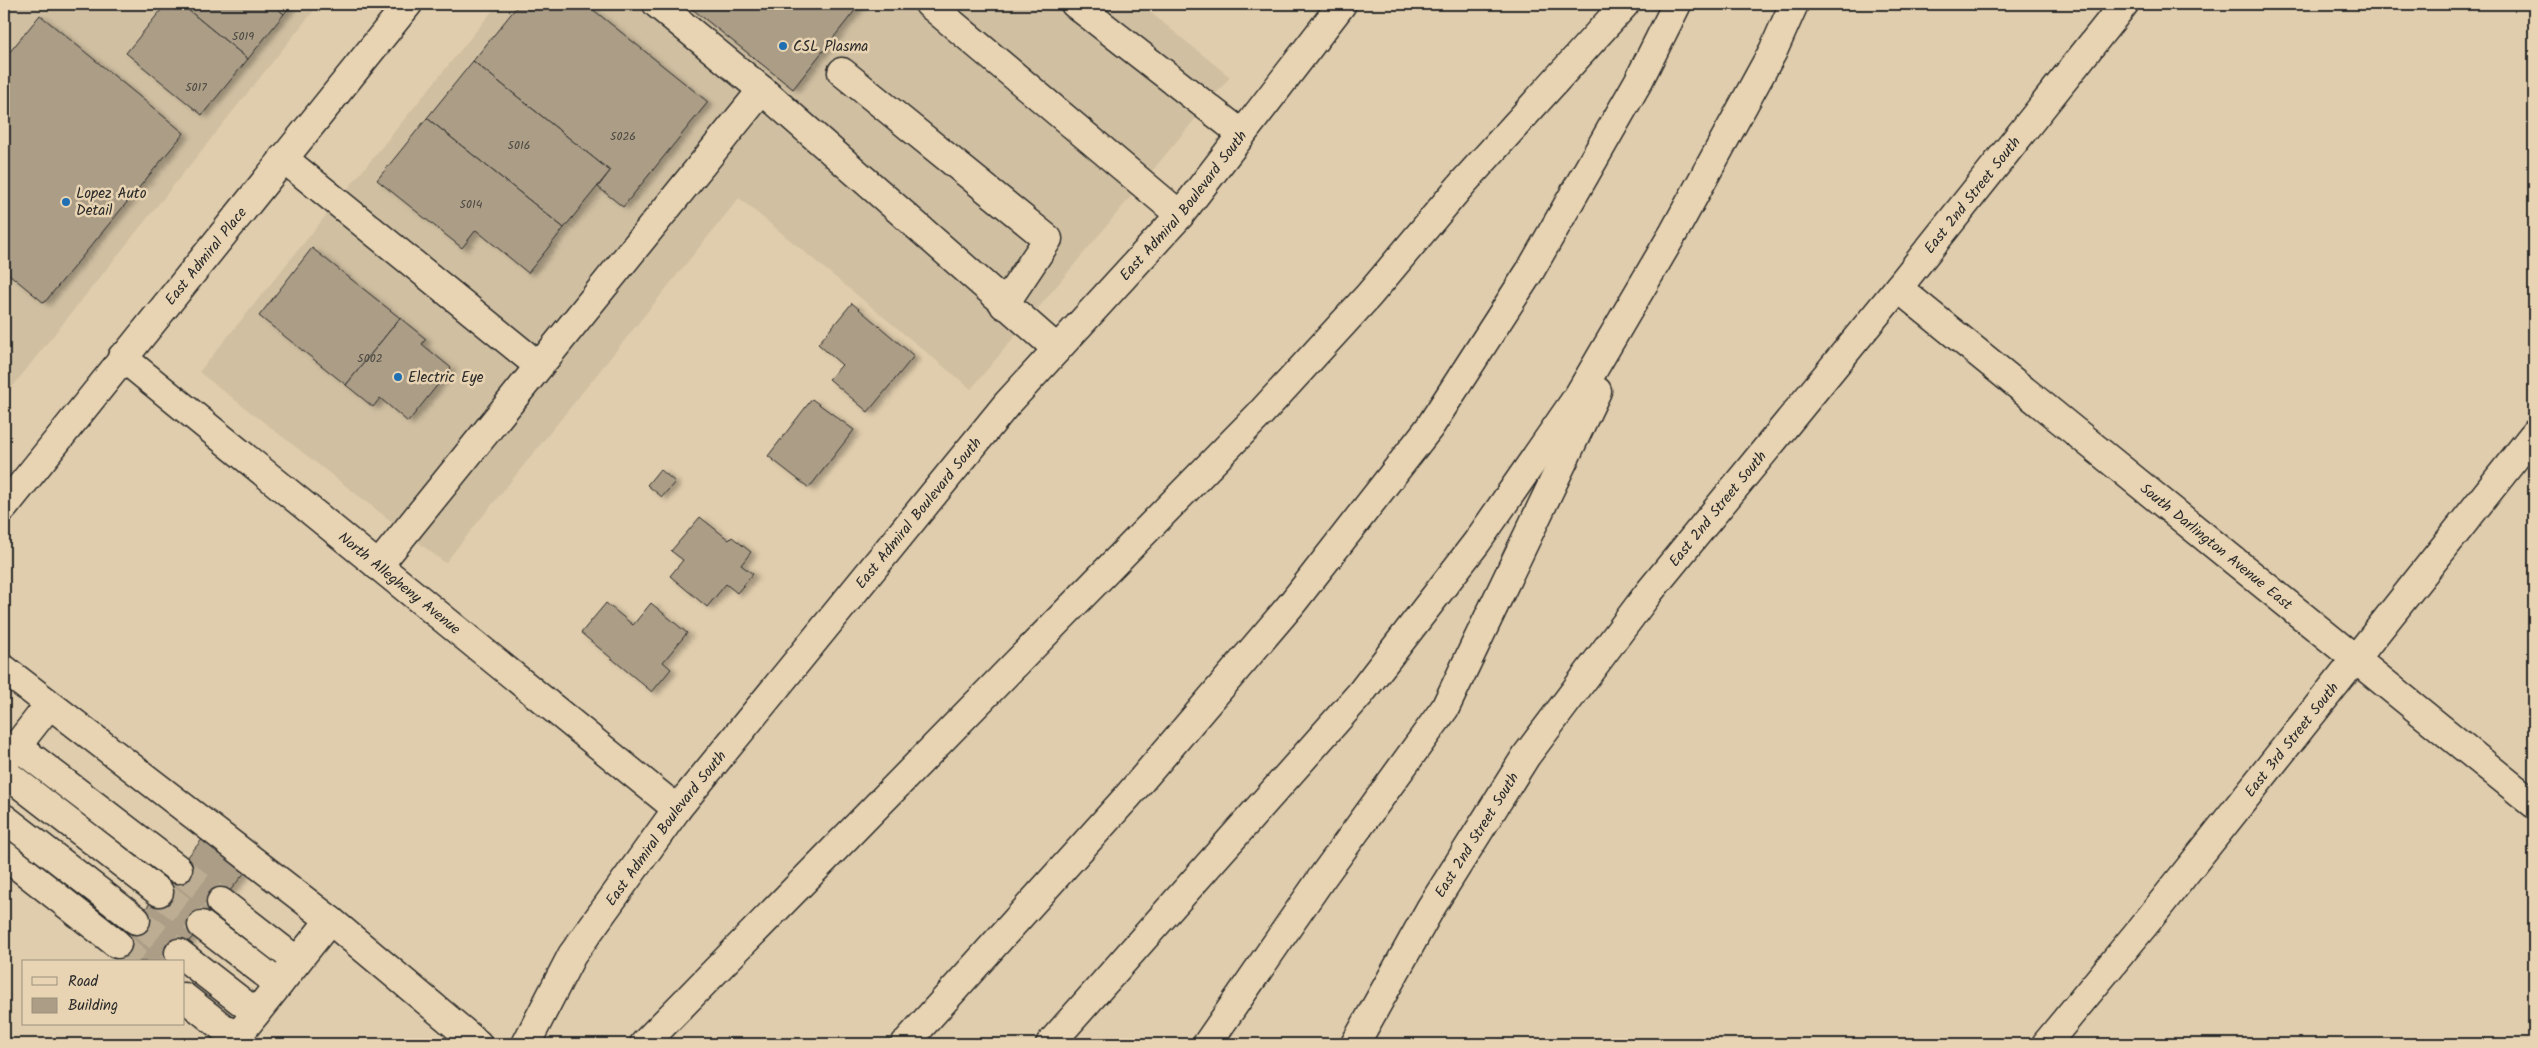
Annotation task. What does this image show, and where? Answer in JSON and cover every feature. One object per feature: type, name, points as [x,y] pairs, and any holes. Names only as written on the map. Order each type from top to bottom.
[{"type":"main road","name":"East Admiral Place","points":[[4,507],[122,357],[408,4]]},
{"type":"main road","points":[[657,4],[762,90],[1004,305],[1057,349]]},
{"type":"main road","points":[[928,4],[1180,215]]},
{"type":"main road","points":[[1075,4],[1242,134]]},
{"type":"main road","name":"East Admiral Boulevard South","points":[[526,1044],[572,955],[677,809],[1006,405],[1180,215],[1342,4]]},
{"type":"main road","points":[[644,1044],[1260,414],[1369,294],[1463,183],[1625,4]]},
{"type":"main road","points":[[905,1044],[1128,796],[1284,613],[1429,428],[1530,271],[1638,82],[1677,4]]},
{"type":"main road","points":[[1050,1044],[1360,694],[1477,542],[1578,396],[1674,232],[1773,51],[1794,4]]},
{"type":"main road","name":"East 2nd Street South","points":[[1355,1044],[1430,909],[1526,756],[1650,591],[1898,288],[2124,4]]},
{"type":"main road","points":[[842,72],[1048,239],[1004,305]]},
{"type":"main road","points":[[378,566],[762,90]]},
{"type":"main road","points":[[283,158],[539,366]]},
{"type":"main road","points":[[1207,1044],[1321,879],[1445,708],[1674,232]]},
{"type":"main road","name":"South Darlington Avenue East","points":[[1898,288],[2534,804]]},
{"type":"main road","name":"North Allegheny Avenue","points":[[122,357],[677,809]]},
{"type":"main road","name":"East 3rd Street South","points":[[2046,1044],[2534,434]]},
{"type":"main road","points":[[4,670],[330,920],[478,1044]]},
{"type":"main road","points":[[49,705],[10,754],[178,869]]},
{"type":"main road","points":[[4,772],[159,892]]},
{"type":"main road","points":[[4,818],[136,920]]},
{"type":"main road","points":[[4,855],[117,944]]},
{"type":"main road","points":[[221,902],[297,961]]},
{"type":"main road","points":[[185,998],[236,1038],[330,920]]},
{"type":"main road","points":[[202,925],[279,984]]},
{"type":"main road","points":[[179,953],[256,1013]]},
{"type":"shaded area","points":[[4,4],[319,4],[4,397]]},
{"type":"shaded area","points":[[498,4],[1140,4],[1230,77],[971,389],[739,198],[445,563],[199,372]]},
{"type":"building","points":[[166,4],[181,4],[248,59],[202,115],[126,53]]},
{"type":"building","points":[[181,4],[272,4],[284,14],[248,59]]},
{"type":"building","points":[[272,4],[292,4],[284,14]]},
{"type":"building","points":[[519,4],[586,4],[708,102],[623,207],[598,187],[610,171],[473,61]]},
{"type":"building","name":"CSL Plasma","points":[[686,4],[860,4],[793,89]]},
{"type":"building","name":"Lopez Auto Detail","points":[[40,15],[184,133],[44,303],[4,270],[4,59]]},
{"type":"building","points":[[473,61],[610,171],[564,228],[427,118]]},
{"type":"building","points":[[427,118],[564,228],[528,273],[476,230],[462,248],[377,180]]},
{"type":"building","points":[[312,248],[400,318],[346,385],[259,316]]},
{"type":"building","points":[[852,303],[914,356],[868,412],[829,379],[842,365],[818,344]]},
{"type":"building","name":"Electric Eye","points":[[400,318],[426,339],[422,344],[451,368],[408,422],[380,398],[373,407],[346,385]]},
{"type":"building","points":[[812,399],[854,430],[809,488],[768,456]]},
{"type":"building","points":[[660,469],[675,482],[662,497],[647,485]]},
{"type":"building","points":[[700,517],[729,540],[732,537],[751,552],[741,565],[753,574],[737,593],[726,584],[707,607],[670,576],[683,560],[671,551]]},
{"type":"building","points":[[606,603],[633,625],[651,603],[687,633],[663,662],[671,669],[652,692],[581,633]]},
{"type":"building","points":[[204,837],[246,871],[174,960],[122,960],[111,951]]},
{"type":"tunnel","points":[[178,869],[221,902]]},
{"type":"tunnel","points":[[159,892],[202,925]]},
{"type":"tunnel","points":[[136,920],[179,953]]},
{"type":"tunnel","points":[[117,944],[137,960]]},
{"type":"place","name":"CSL Plasma","points":[[783,46]]},
{"type":"place","name":"Lopez Auto Detail","points":[[66,202]]},
{"type":"place","name":"Electric Eye","points":[[398,377]]}]
